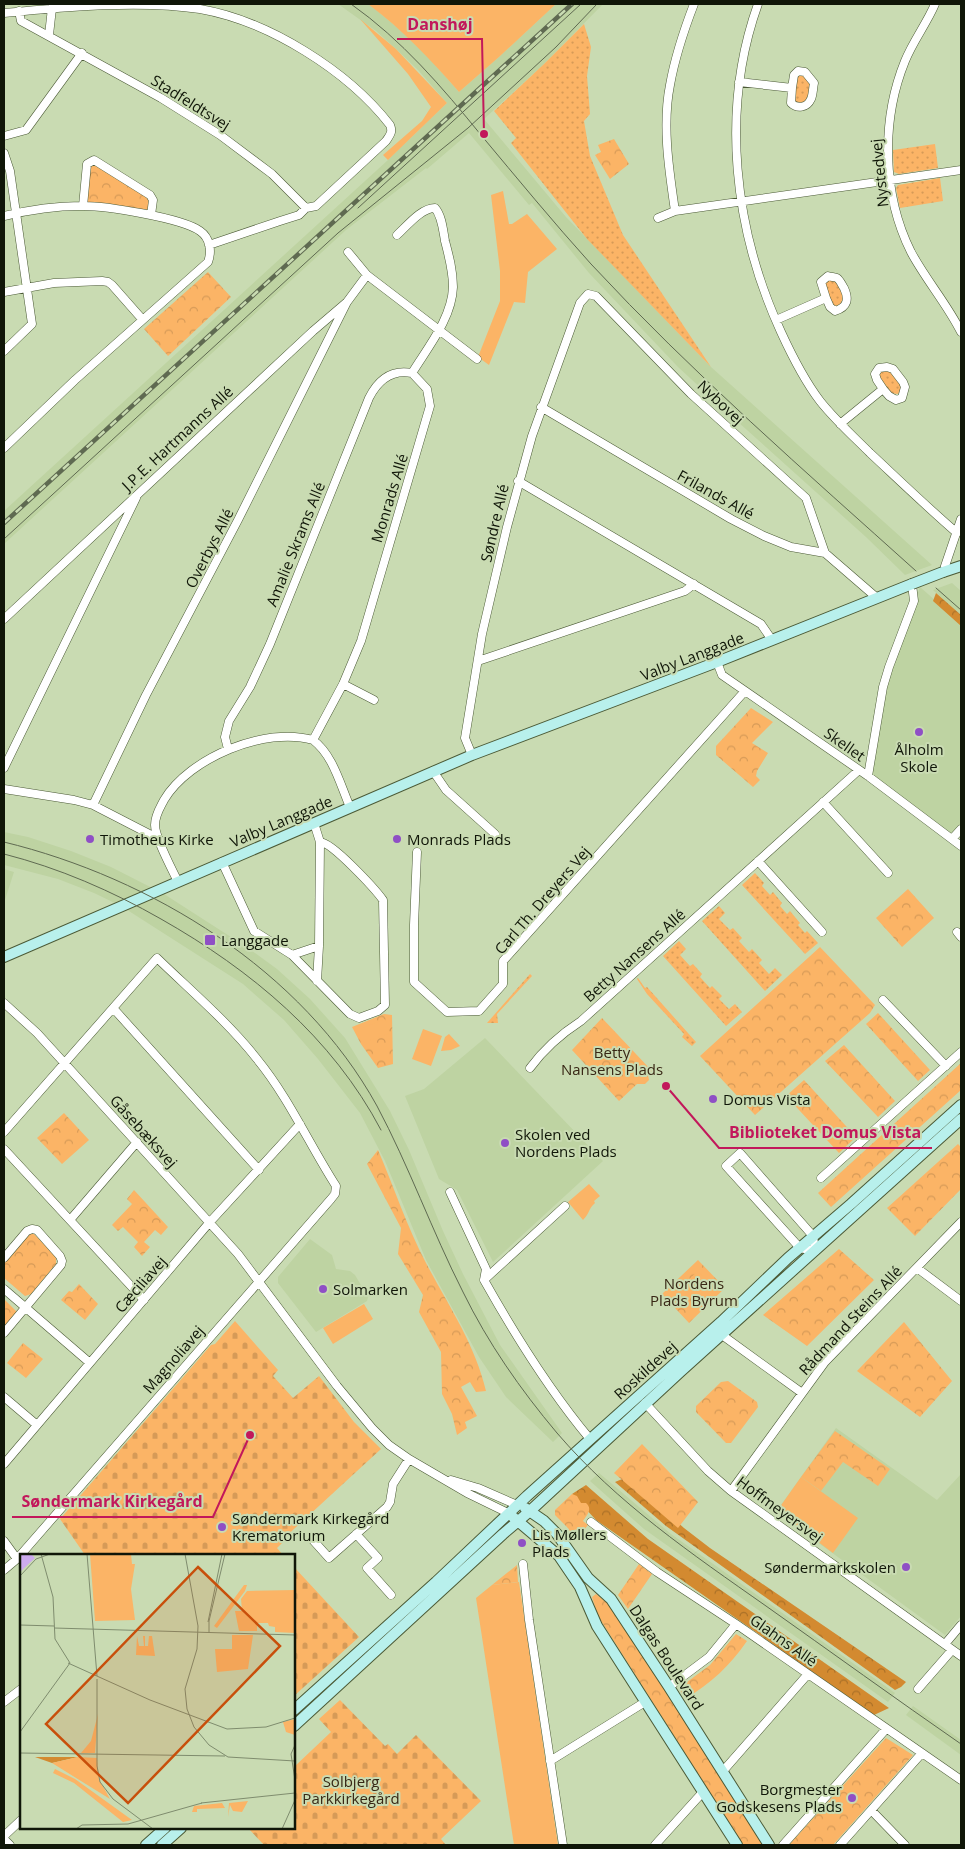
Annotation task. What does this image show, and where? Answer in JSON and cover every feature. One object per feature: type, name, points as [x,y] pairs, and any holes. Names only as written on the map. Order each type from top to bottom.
[{"type":"street","points":[[675,211],[667,130],[670,86],[680,44],[694,4]]},
{"type":"street","points":[[758,4],[745,46],[739,82],[735,137],[747,237],[754,266],[776,320],[802,373],[820,401],[840,424],[904,486],[957,533]]},
{"type":"street","name":"Nystedvej","points":[[935,4],[905,60],[893,99],[887,141],[890,180],[897,213],[910,250],[961,332]]},
{"type":"street","points":[[4,13],[52,8],[137,5],[200,9],[233,17],[280,38],[322,64],[344,80],[383,116],[390,126],[392,130],[391,135],[321,202],[313,207],[306,208],[299,214],[209,245]]},
{"type":"street","points":[[49,36],[52,8]]},
{"type":"street","name":"Stadfeldtsvej","points":[[20,11],[21,21],[162,98],[236,146],[272,174],[306,208]]},
{"type":"street","points":[[4,136],[26,130],[82,53]]},
{"type":"street","points":[[798,71],[805,72],[814,82],[811,99],[807,104],[799,108],[794,107],[791,103],[792,88],[794,75],[798,71]]},
{"type":"street","points":[[739,82],[792,88]]},
{"type":"street","points":[[4,153],[10,171],[32,324],[4,351]]},
{"type":"street","points":[[83,206],[87,164],[94,160],[150,194],[153,200],[151,215]]},
{"type":"street","points":[[658,218],[675,211],[961,170]]},
{"type":"street","points":[[4,216],[52,207],[83,206],[151,215],[199,230],[206,236],[211,254],[208,262],[142,319],[4,448]]},
{"type":"street","points":[[397,235],[423,212],[435,208],[438,212],[452,271],[451,302],[439,330],[412,373]]},
{"type":"street","points":[[348,252],[366,275],[476,359]]},
{"type":"street","name":"J.P.E. Hartmanns Allé","points":[[4,619],[312,331],[347,302],[366,275]]},
{"type":"street","points":[[828,276],[837,278],[847,296],[847,302],[842,308],[835,311],[830,307],[826,298],[821,282],[828,276]]},
{"type":"street","points":[[4,292],[27,287],[82,282],[108,282],[142,319]]},
{"type":"street","name":"Nybovej","points":[[580,303],[588,294],[596,296],[691,394],[802,494],[809,504],[825,553]]},
{"type":"street","points":[[776,320],[826,298]]},
{"type":"street","name":"Overbys Allé","points":[[94,805],[135,717],[242,512],[347,302]]},
{"type":"street","name":"Søndre Allé","points":[[472,755],[465,738],[484,625],[518,481],[541,407],[580,303]]},
{"type":"street","points":[[887,367],[893,369],[905,387],[902,398],[896,400],[883,389],[875,374],[879,368],[887,367]]},
{"type":"street","name":"Amalie Skrams Allé","points":[[228,749],[225,737],[229,721],[250,687],[270,644],[369,398],[376,385],[389,375],[402,371],[412,373]]},
{"type":"street","name":"Monrads Allé","points":[[312,740],[343,684],[361,641],[428,415],[430,397],[427,389],[412,373]]},
{"type":"street","points":[[840,424],[883,389]]},
{"type":"street","name":"Frilands Allé","points":[[541,407],[739,524],[791,547],[825,553]]},
{"type":"street","points":[[518,481],[761,624],[772,640]]},
{"type":"street","points":[[4,768],[138,494]]},
{"type":"street","points":[[943,572],[961,519]]},
{"type":"street","points":[[825,553],[877,598]]},
{"type":"street","name":"Valby Langgade","points":[[4,957],[472,755],[717,662],[961,566]]},
{"type":"street","points":[[478,661],[685,591],[694,584]]},
{"type":"street","points":[[868,776],[883,688],[914,601],[912,584]]},
{"type":"street","name":"Skellet","points":[[717,662],[722,675],[868,776],[961,846]]},
{"type":"street","points":[[343,684],[374,700]]},
{"type":"street","name":"Carl Th. Dreyers Vej","points":[[417,852],[413,868],[414,982],[447,1012],[480,1011],[503,984],[504,961],[744,691]]},
{"type":"street","points":[[178,882],[155,827],[157,812],[170,790],[197,767],[228,749],[267,739],[286,737],[312,740],[326,754],[350,807]]},
{"type":"street","name":"Betty Nansens Allé","points":[[530,1068],[542,1053],[565,1032],[581,1021],[859,770]]},
{"type":"street","points":[[433,771],[446,790],[495,834]]},
{"type":"street","points":[[4,789],[94,805],[159,839]]},
{"type":"street","points":[[823,802],[888,873]]},
{"type":"street","points":[[314,823],[320,842],[317,981]]},
{"type":"street","points":[[952,839],[961,829]]},
{"type":"street","points":[[222,862],[254,931],[292,955],[350,1014],[359,1018],[378,1011],[385,1005],[383,900],[377,891],[334,849],[324,842],[320,842]]},
{"type":"street","points":[[758,861],[822,932]]},
{"type":"street","points":[[292,955],[302,950],[319,946]]},
{"type":"street","name":"Magnoliavej","points":[[21,1554],[335,1194],[336,1186],[281,1092],[257,1059],[238,1036],[157,958],[113,1008]]},
{"type":"street","points":[[883,1000],[946,1066]]},
{"type":"street","name":"Gåsebæksvej","points":[[5,1006],[31,1027],[65,1063],[238,1254],[362,1417],[389,1444],[409,1459],[444,1478]]},
{"type":"street","points":[[4,1132],[113,1008],[260,1170]]},
{"type":"street","points":[[821,1178],[961,1052]]},
{"type":"street","name":"Roskildevej","points":[[295,1725],[354,1663],[517,1504],[961,1105]]},
{"type":"street","name":"Roskildevej","points":[[295,1709],[354,1663],[530,1511],[646,1403],[961,1119]]},
{"type":"street","name":"Cæciliavej","points":[[4,1464],[209,1223],[260,1170],[300,1124]]},
{"type":"street","points":[[70,1220],[137,1142]]},
{"type":"street","points":[[4,1149],[144,1300]]},
{"type":"street","points":[[740,1153],[814,1236],[815,1251],[800,1248],[726,1166],[740,1153]]},
{"type":"street","points":[[450,1192],[486,1269],[484,1280],[504,1317],[538,1368],[597,1448]]},
{"type":"street","points":[[484,1280],[565,1206]]},
{"type":"street","name":"Rådmand Steins Allé","points":[[731,1491],[825,1362],[961,1222]]},
{"type":"street","points":[[4,1258],[27,1231],[32,1229],[37,1230],[62,1258],[61,1265],[4,1333]]},
{"type":"street","points":[[917,1268],[961,1301]]},
{"type":"street","points":[[4,1289],[90,1363]]},
{"type":"street","points":[[722,1335],[802,1393]]},
{"type":"street","points":[[4,1397],[37,1425]]},
{"type":"street","name":"Hoffmeyersvej","points":[[646,1403],[708,1471],[731,1491],[958,1652]]},
{"type":"street","points":[[312,1539],[329,1558],[387,1507],[390,1502],[393,1484],[409,1459]]},
{"type":"street","points":[[444,1478],[478,1488],[517,1504]]},
{"type":"street","points":[[444,1478],[469,1494],[519,1520],[559,1556],[580,1587],[597,1626],[737,1845]]},
{"type":"street","name":"Dalgas Boulevard","points":[[517,1504],[544,1521],[557,1534],[584,1573],[611,1599],[670,1687],[769,1845]]},
{"type":"street","name":"Glahns Allé","points":[[591,1522],[657,1572],[736,1624],[961,1780]]},
{"type":"street","points":[[356,1534],[378,1558],[367,1568],[391,1594]]},
{"type":"street","points":[[4,1540],[17,1559]]},
{"type":"street","name":"Magnoliavej","points":[[4,1570],[20,1556]]},
{"type":"street","points":[[523,1564],[563,1845]]},
{"type":"street","points":[[670,1687],[709,1658],[736,1624]]},
{"type":"street","points":[[945,1644],[961,1625]]},
{"type":"street","points":[[918,1689],[958,1652]]},
{"type":"street","points":[[723,1771],[808,1674]]},
{"type":"street","points":[[4,1702],[20,1689]]},
{"type":"street","points":[[550,1761],[645,1702]]},
{"type":"street","points":[[783,1845],[886,1729]]},
{"type":"street","points":[[840,1845],[922,1753]]},
{"type":"street","points":[[655,1845],[702,1792]]},
{"type":"street","points":[[871,1810],[905,1845]]},
{"type":"street","points":[[10,1845],[4,1837],[20,1821]]},
{"type":"street","points":[[146,1845],[164,1829]]},
{"type":"street","points":[[162,1845],[180,1829]]},
{"type":"shaded area","points":[[338,4],[370,5],[398,28],[429,58],[459,92],[556,4],[603,4],[544,64],[484,119],[566,217],[711,367],[932,565],[905,575],[866,537],[678,367],[589,273],[532,203],[529,205],[469,133],[427,169],[346,230],[4,544],[4,511],[388,160],[447,103],[418,70],[396,49],[376,31]]},
{"type":"shaded area","points":[[952,583],[961,591],[961,615],[933,590]]},
{"type":"shaded area","name":"Ålholm Skole","points":[[920,587],[961,623],[961,827],[953,837],[869,774],[890,668]]},
{"type":"shaded area","points":[[4,832],[28,837],[71,851],[111,867],[164,894],[248,948],[277,969],[310,999],[345,1038],[390,1111],[463,1274],[500,1345],[562,1433],[553,1442],[506,1397],[479,1357],[426,1260],[385,1161],[360,1113],[318,1059],[284,1020],[243,984],[121,906],[58,879],[4,865]]},
{"type":"shaded area","points":[[4,869],[14,872],[4,903]]},
{"type":"shaded area","name":"Skolen ved Nordens Plads","points":[[485,1038],[603,1161],[493,1262],[457,1190],[439,1179],[405,1096],[424,1089]]},
{"type":"shaded area","name":"Solmarken","points":[[310,1239],[332,1255],[336,1269],[350,1271],[355,1275],[368,1297],[367,1301],[316,1332],[278,1283],[278,1277]]},
{"type":"shaded area","name":"Søndermarkskolen","points":[[836,1428],[937,1500],[961,1474],[961,1616],[945,1635],[776,1512]]},
{"type":"shaded area","points":[[599,1473],[671,1534],[895,1693],[888,1702],[644,1529],[590,1481]]},
{"type":"shaded area","points":[[913,1706],[961,1740],[961,1755],[906,1715]]},
{"type":"green space","points":[[368,4],[556,4],[459,92],[416,45]]},
{"type":"green space","points":[[360,19],[396,49],[447,103],[388,160],[383,155],[422,121],[431,107],[408,74]]},
{"type":"green space","points":[[584,24],[591,47],[587,76],[590,114],[584,121],[590,156],[623,235],[711,367],[587,239],[511,143],[516,138],[494,111]]},
{"type":"green space","points":[[803,74],[810,82],[809,101],[798,105],[794,100],[797,76]]},
{"type":"green space","points":[[614,139],[629,164],[610,179],[595,155],[601,152],[598,145]]},
{"type":"green space","points":[[935,144],[938,168],[899,174],[894,172],[893,150]]},
{"type":"green space","points":[[94,164],[147,196],[150,202],[148,210],[87,202],[89,169]]},
{"type":"green space","points":[[940,178],[943,201],[900,208],[896,188],[898,185]]},
{"type":"green space","points":[[503,191],[509,224],[527,214],[557,249],[528,272],[525,303],[514,302],[489,365],[478,357],[500,301],[500,271],[491,195]]},
{"type":"green space","points":[[208,272],[231,297],[168,356],[144,329]]},
{"type":"green space","points":[[835,280],[844,296],[840,305],[835,306],[832,304],[825,283]]},
{"type":"green space","points":[[886,370],[891,371],[902,386],[898,394],[890,393],[878,377],[879,373]]},
{"type":"green space","points":[[936,593],[961,615],[961,626],[933,601]]},
{"type":"green space","points":[[751,708],[773,722],[752,743],[768,753],[757,771],[756,776],[760,780],[753,787],[716,755],[716,746]]},
{"type":"green space","points":[[755,873],[764,883],[762,886],[770,895],[773,892],[782,903],[780,906],[787,914],[790,911],[800,923],[798,925],[805,933],[807,931],[818,943],[805,954],[742,885]]},
{"type":"green space","points":[[908,889],[934,918],[902,947],[876,918]]},
{"type":"green space","points":[[719,906],[725,913],[719,919],[730,930],[733,928],[742,938],[739,941],[749,952],[752,949],[762,960],[759,963],[769,974],[775,968],[782,975],[765,991],[702,921]]},
{"type":"green space","points":[[679,941],[686,949],[680,955],[690,966],[693,964],[702,974],[700,977],[710,988],[712,986],[722,996],[719,999],[729,1009],[735,1004],[742,1012],[726,1026],[663,956]]},
{"type":"green space","points":[[820,947],[875,1005],[870,1013],[755,1115],[700,1056]]},
{"type":"green space","points":[[530,974],[532,976],[497,1014],[498,1023],[487,1023]]},
{"type":"green space","points":[[638,978],[645,988],[647,987],[696,1042],[692,1046],[682,1037],[684,1034],[647,994]]},
{"type":"green space","points":[[878,1013],[930,1070],[918,1081],[866,1024]]},
{"type":"green space","points":[[384,1014],[392,1015],[393,1064],[378,1068],[361,1044],[352,1027]]},
{"type":"green space","name":"Betty Nansens Plads","points":[[602,1018],[652,1071],[648,1075],[649,1080],[645,1084],[637,1084],[619,1101],[572,1050]]},
{"type":"green space","points":[[385,1019],[390,1033],[362,1043],[357,1030]]},
{"type":"green space","points":[[423,1029],[442,1036],[431,1066],[412,1059]]},
{"type":"green space","points":[[449,1034],[460,1046],[451,1050],[441,1051],[445,1037]]},
{"type":"green space","points":[[844,1045],[895,1101],[878,1117],[825,1061]]},
{"type":"green space","points":[[961,1063],[961,1090],[831,1207],[818,1193]]},
{"type":"green space","points":[[804,1080],[856,1137],[839,1153],[786,1096]]},
{"type":"green space","points":[[64,1113],[89,1140],[62,1164],[37,1138]]},
{"type":"green space","points":[[958,1144],[961,1147],[961,1189],[915,1236],[887,1208]]},
{"type":"green space","points":[[378,1150],[419,1249],[468,1341],[486,1391],[476,1392],[470,1382],[461,1387],[477,1416],[465,1422],[467,1428],[457,1435],[452,1414],[442,1394],[441,1352],[419,1312],[423,1295],[398,1254],[401,1228],[367,1164]]},
{"type":"green space","points":[[589,1184],[600,1196],[594,1201],[595,1203],[583,1220],[568,1202]]},
{"type":"green space","points":[[134,1190],[168,1227],[161,1235],[155,1230],[144,1242],[150,1247],[142,1256],[134,1247],[138,1242],[123,1227],[118,1231],[112,1225],[132,1204],[127,1199]]},
{"type":"green space","points":[[133,1192],[142,1200],[137,1206],[128,1199]]},
{"type":"green space","points":[[32,1232],[56,1256],[56,1264],[31,1294],[25,1296],[4,1278],[4,1264]]},
{"type":"green space","points":[[839,1249],[874,1280],[807,1346],[763,1315]]},
{"type":"green space","name":"Nordens Plads Byrum","points":[[698,1260],[725,1288],[689,1323],[662,1294]]},
{"type":"green space","points":[[698,1271],[715,1289],[704,1298],[688,1280]]},
{"type":"green space","points":[[79,1284],[98,1304],[85,1320],[61,1300]]},
{"type":"green space","points":[[4,1299],[17,1312],[4,1327]]},
{"type":"green space","points":[[364,1304],[373,1319],[333,1344],[323,1328]]},
{"type":"green space","points":[[235,1321],[278,1370],[273,1376],[293,1398],[319,1376],[354,1422],[381,1449],[282,1540],[282,1543],[277,1548],[282,1554],[84,1554],[60,1519],[211,1345],[215,1344]]},
{"type":"green space","points":[[904,1322],[952,1381],[920,1417],[857,1371]]},
{"type":"green space","points":[[23,1343],[43,1359],[26,1378],[7,1363]]},
{"type":"green space","points":[[728,1381],[757,1402],[758,1407],[731,1443],[726,1443],[696,1412],[696,1406],[721,1382]]},
{"type":"green space","points":[[835,1431],[890,1469],[878,1486],[843,1462],[821,1491],[801,1477]]},
{"type":"green space","points":[[642,1444],[698,1502],[678,1528],[614,1473]]},
{"type":"green space","points":[[627,1477],[684,1528],[710,1548],[906,1682],[895,1690],[666,1526],[615,1482]]},
{"type":"green space","points":[[801,1477],[858,1518],[833,1553],[777,1511]]},
{"type":"green space","points":[[586,1485],[648,1539],[889,1708],[874,1715],[596,1520],[572,1494]]},
{"type":"green space","points":[[572,1494],[577,1496],[581,1503],[586,1503],[589,1508],[589,1512],[583,1521],[588,1525],[576,1540],[555,1515],[555,1510]]},
{"type":"green space","points":[[639,1564],[652,1574],[628,1609],[618,1595]]},
{"type":"green space","points":[[517,1565],[518,1582],[492,1585]]},
{"type":"green space","points":[[295,1568],[359,1637],[295,1695]]},
{"type":"green space","points":[[519,1582],[558,1845],[514,1845],[476,1598],[492,1585]]},
{"type":"green space","points":[[596,1594],[612,1607],[763,1845],[743,1845],[598,1616],[592,1597]]},
{"type":"green space","points":[[736,1634],[747,1641],[741,1650],[703,1687],[685,1699],[679,1688],[710,1665]]},
{"type":"green space","name":"Solbjerg Parkkirkegård","points":[[340,1700],[385,1746],[388,1744],[397,1754],[416,1735],[481,1801],[441,1839],[446,1845],[264,1845],[249,1829],[295,1829],[295,1766],[331,1732],[319,1719]]},
{"type":"green space","points":[[886,1738],[913,1755],[833,1845],[789,1845]]},
{"type":"tram line","points":[[351,4],[370,18],[421,65],[563,232],[629,304],[709,383],[916,571]]},
{"type":"tram line","points":[[358,208],[581,4]]},
{"type":"tram line","points":[[4,539],[338,233],[468,128],[556,47],[597,4]]},
{"type":"tram line","points":[[936,588],[961,610]]},
{"type":"tram line","points":[[4,842],[59,858],[114,879],[167,905],[218,936],[265,972],[308,1012],[346,1057],[377,1106],[473,1311],[530,1400],[557,1433],[580,1458],[630,1505],[683,1547],[961,1744]]},
{"type":"tram line","points":[[4,854],[65,873],[124,899],[161,919],[226,960],[286,1009],[314,1036],[339,1065],[361,1096],[381,1130]]},
{"type":"railway","points":[[4,523],[572,4]]},
{"type":"place","name":"Danshøj","points":[[484,134]]},
{"type":"place","name":"Ålholm Skole","points":[[919,732]]},
{"type":"place","name":"Timotheus Kirke","points":[[90,839]]},
{"type":"place","name":"Monrads Plads","points":[[397,839]]},
{"type":"place","name":"Langgade","points":[[210,940]]},
{"type":"place","name":"Biblioteket Domus Vista","points":[[666,1086]]},
{"type":"place","name":"Domus Vista","points":[[713,1099]]},
{"type":"place","name":"Skolen ved Nordens Plads","points":[[505,1143]]},
{"type":"place","name":"Solmarken","points":[[323,1289]]},
{"type":"place","name":"Søndermark Kirkegård","points":[[250,1435]]},
{"type":"place","name":"Søndermark Kirkegård Krematorium","points":[[222,1527]]},
{"type":"place","name":"Lis Møllers Plads","points":[[522,1543]]},
{"type":"place","name":"Søndermarkskolen","points":[[906,1567]]},
{"type":"place","name":"Borgmester Godskesens Plads","points":[[852,1798]]}]
